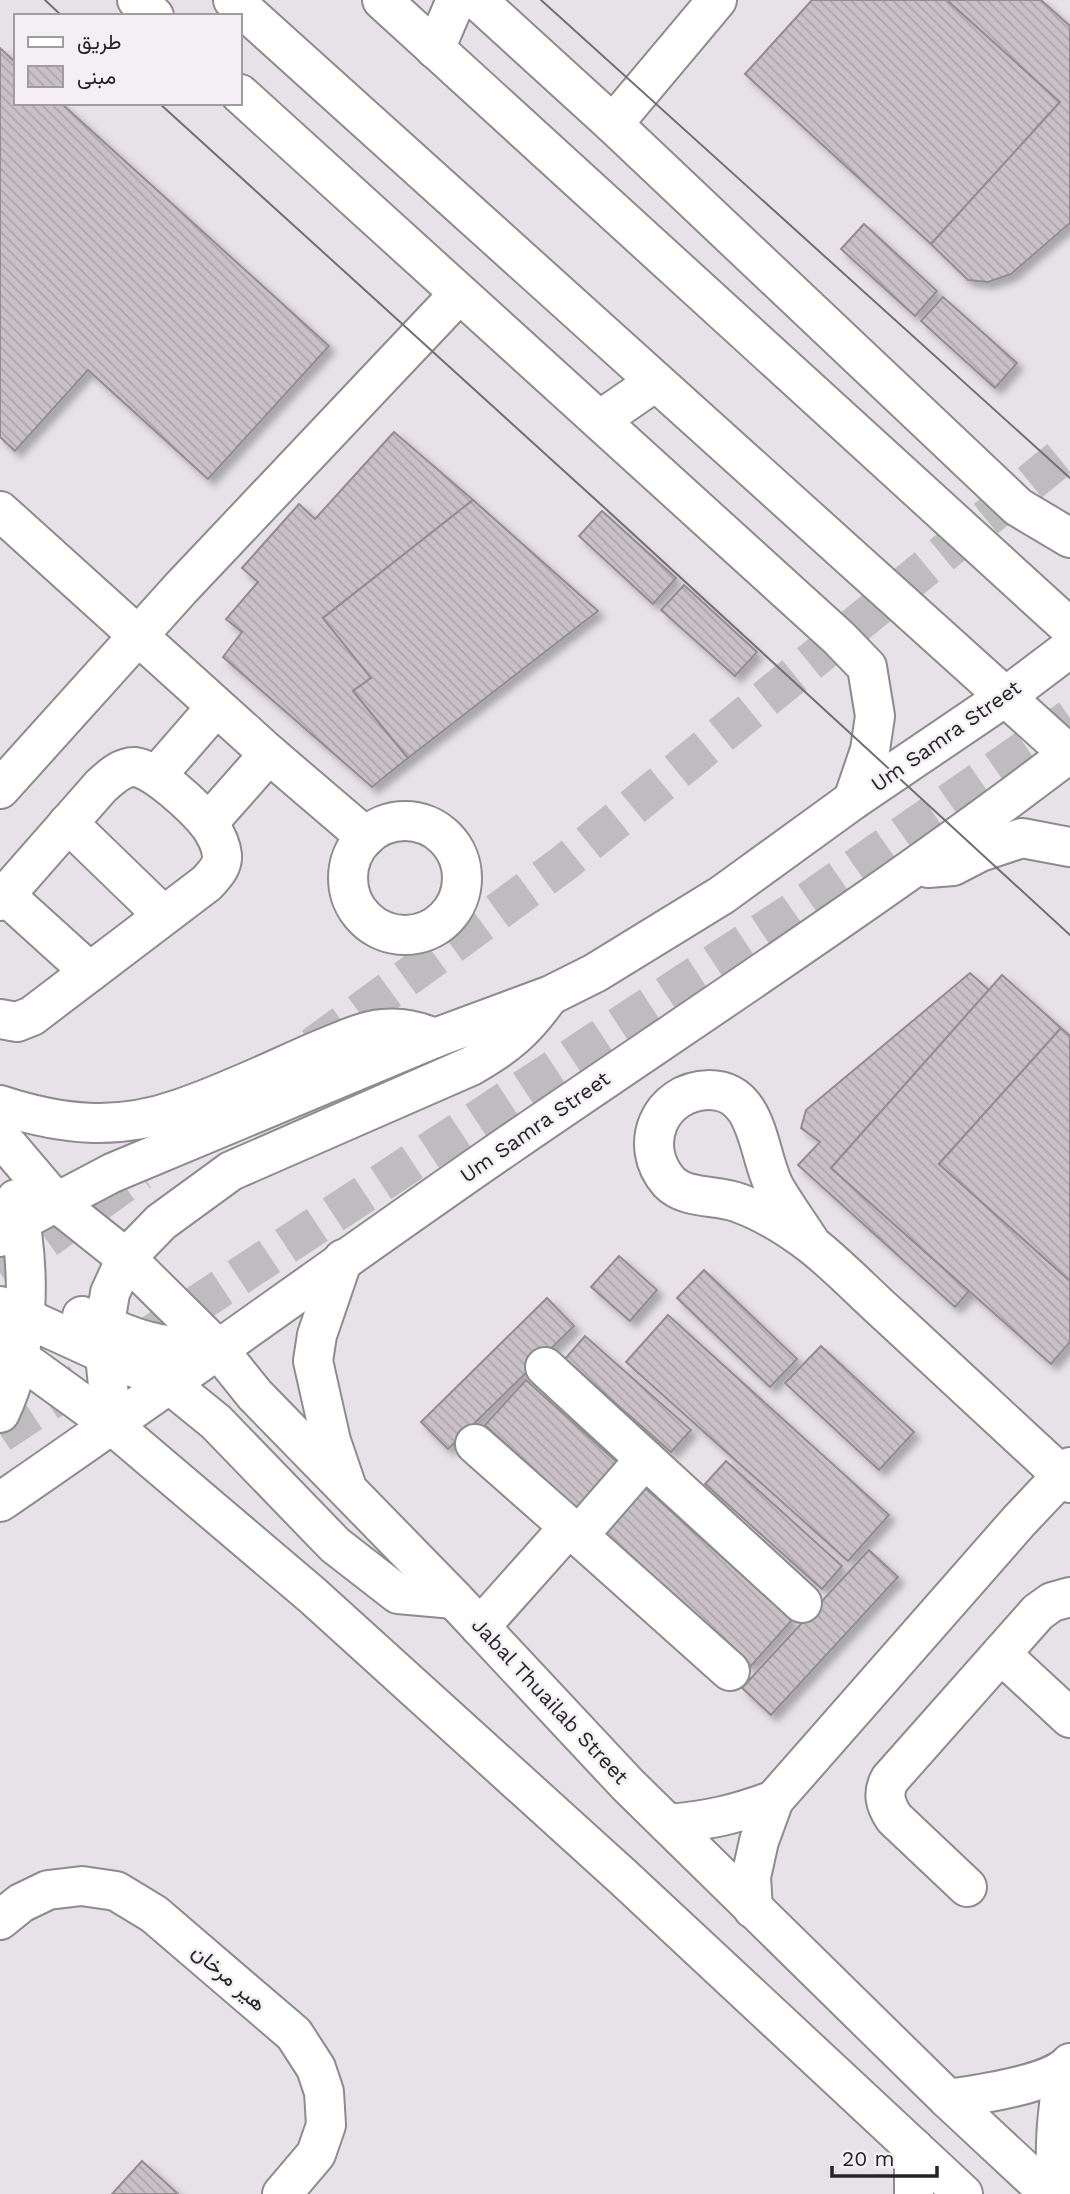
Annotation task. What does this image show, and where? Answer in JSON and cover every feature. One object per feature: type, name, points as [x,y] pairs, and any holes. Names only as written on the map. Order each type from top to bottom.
[{"type":"street","points":[[137,0],[152,14]]},
{"type":"street","points":[[233,0],[1069,754]]},
{"type":"street","points":[[382,0],[1070,628]]},
{"type":"street","points":[[435,49],[456,0]]},
{"type":"street","points":[[477,0],[613,124],[1018,507],[1070,538]]},
{"type":"street","points":[[613,124],[717,0]]},
{"type":"street","points":[[242,96],[839,638],[867,667],[875,716],[870,750],[853,800]]},
{"type":"street","points":[[0,789],[138,636],[459,294]]},
{"type":"street","points":[[600,420],[655,382]]},
{"type":"street","points":[[0,510],[216,707],[366,837]]},
{"type":"street","name":"Um Samra Street","points":[[10,1229],[112,1173],[435,1038],[551,995],[605,968],[722,895],[853,800],[1005,697],[1070,648]]},
{"type":"street","points":[[157,775],[216,707]]},
{"type":"street","points":[[208,823],[269,754]]},
{"type":"street","name":"Um Samra Street","points":[[0,1502],[343,1259],[908,870],[1069,754]]},
{"type":"street","points":[[0,1019],[17,1022],[32,1016],[90,972],[163,915],[207,883],[217,873],[222,858],[218,838],[208,823],[157,775],[134,767],[118,772],[101,786],[3,898],[90,972]]},
{"type":"street","points":[[68,823],[163,915]]},
{"type":"street","points":[[908,870],[953,866],[980,852],[1022,838],[1070,847]]},
{"type":"street","points":[[112,1425],[104,1339],[110,1293],[127,1258],[176,1209],[231,1171],[471,1066],[496,1052],[525,1028],[551,995]]},
{"type":"street","points":[[0,1105],[36,1117],[74,1123],[138,1118],[177,1110],[365,1032],[399,1028],[415,1030],[435,1038]]},
{"type":"street","name":"Jabal Thuailab Street","points":[[0,1136],[57,1203],[127,1258],[218,1349],[255,1395],[668,1824],[947,2099],[1051,2194]]},
{"type":"street","points":[[0,1146],[10,1167],[10,1229],[27,1264],[13,1300],[9,1350],[15,1375],[0,1413]]},
{"type":"street","points":[[753,1909],[751,1877],[759,1841],[774,1800],[1019,1521],[1067,1475],[812,1245]]},
{"type":"street","points":[[343,1259],[317,1335],[313,1361],[331,1441],[349,1494]]},
{"type":"street","points":[[13,1300],[104,1339],[168,1383],[216,1422],[335,1545],[398,1594],[454,1599]]},
{"type":"street","points":[[104,1339],[136,1338],[165,1345],[218,1349]]},
{"type":"street","points":[[9,1350],[112,1425],[312,1595],[623,1877],[963,2194]]},
{"type":"street","points":[[545,1367],[802,1603]]},
{"type":"street","points":[[475,1444],[730,1671]]},
{"type":"street","points":[[480,1627],[645,1459]]},
{"type":"street","points":[[967,1886],[894,1818],[886,1806],[884,1788],[1038,1612],[1052,1602],[1070,1597]]},
{"type":"street","points":[[1001,1654],[1070,1718]]},
{"type":"street","points":[[668,1824],[737,1814],[774,1800]]},
{"type":"street","name":"هير مرخان","points":[[0,1920],[20,1903],[48,1890],[82,1886],[116,1891],[154,1914],[294,2034],[316,2068],[324,2092],[326,2125],[316,2154],[282,2194]]},
{"type":"street","points":[[947,2099],[1017,2086],[1067,2066]]},
{"type":"street","points":[[1058,2194],[1055,2120],[1067,2066]]},
{"type":"street","points":[[914,2148],[914,2194]]},
{"type":"building","points":[[812,0],[947,0],[1060,102],[931,244],[745,74]]},
{"type":"building","points":[[947,0],[1041,0],[1070,26],[1070,223],[1011,274],[988,282],[968,280],[931,244],[1060,102]]},
{"type":"building","points":[[0,48],[14,61],[14,105],[63,105],[329,346],[208,479],[88,370],[15,451],[0,437]]},
{"type":"building","points":[[864,224],[937,291],[915,316],[841,249]]},
{"type":"building","points":[[943,297],[1017,363],[995,388],[921,321]]},
{"type":"building","points":[[394,432],[473,500],[323,618],[371,678],[353,691],[408,758],[372,787],[223,657],[242,632],[226,619],[258,582],[242,568],[299,504],[315,519]]},
{"type":"building","points":[[473,500],[598,611],[408,758],[353,691],[371,678],[323,618]]},
{"type":"building","points":[[602,511],[676,578],[653,604],[579,536]]},
{"type":"building","points":[[684,585],[757,652],[735,676],[661,610]]},
{"type":"building","points":[[970,973],[989,990],[831,1168],[969,1291],[955,1307],[798,1165],[820,1142],[801,1128],[806,1110]]},
{"type":"building","points":[[1002,975],[1061,1028],[939,1164],[1070,1281],[1070,1342],[1051,1364],[831,1168]]},
{"type":"building","points":[[1061,1028],[1070,1036],[1070,1281],[939,1164]]},
{"type":"building","points":[[619,1256],[657,1290],[630,1321],[591,1287]]},
{"type":"building","points":[[704,1270],[797,1359],[770,1387],[677,1298]]},
{"type":"building","points":[[547,1298],[574,1326],[448,1449],[421,1422]]},
{"type":"building","points":[[668,1315],[889,1515],[848,1561],[626,1362]]},
{"type":"building","points":[[585,1336],[691,1430],[671,1452],[565,1359]]},
{"type":"building","points":[[821,1346],[914,1432],[879,1470],[785,1383]]},
{"type":"building","points":[[526,1380],[620,1465],[579,1511],[485,1425]]},
{"type":"building","points":[[726,1461],[842,1566],[822,1589],[705,1484]]},
{"type":"building","points":[[643,1486],[792,1620],[750,1667],[601,1533]]},
{"type":"building","points":[[869,1550],[898,1577],[771,1715],[742,1688]]},
{"type":"building","points":[[142,2161],[178,2194],[112,2194]]},
{"type":"tunnel","points":[[313,1046],[563,864],[1070,450]]},
{"type":"tunnel","points":[[0,1434],[792,912],[1070,718]]},
{"type":"tunnel","points":[[0,1273],[140,1172]]},
{"type":"tram line","points":[[45,0],[60,14]]},
{"type":"tram line","points":[[541,0],[1070,478]]},
{"type":"tram line","points":[[161,105],[1070,935]]}]
